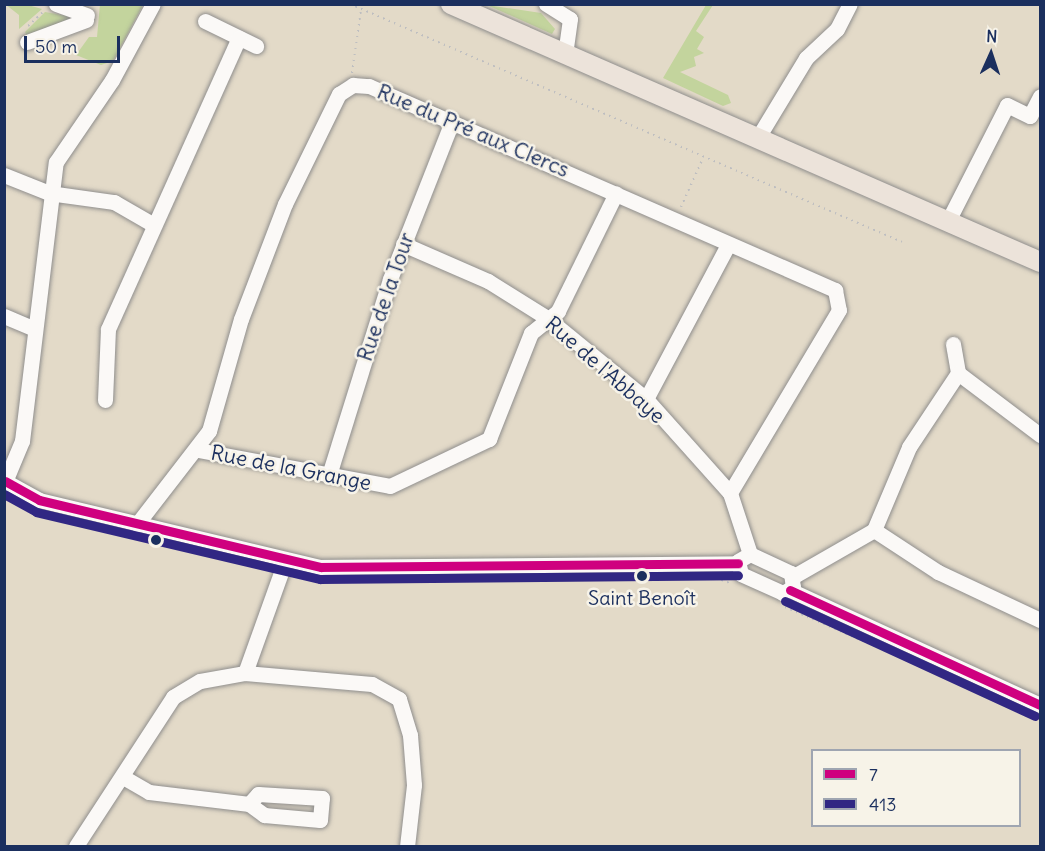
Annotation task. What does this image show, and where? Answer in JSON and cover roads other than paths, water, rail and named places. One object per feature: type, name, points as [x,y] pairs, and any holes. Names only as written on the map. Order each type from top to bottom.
[{"type":"main road","points":[[451,4],[1041,262]]},
{"type":"street","points":[[153,4],[112,80],[56,162],[49,193],[22,441],[5,482],[39,500],[285,561],[321,567],[744,558],[1041,705]]},
{"type":"street","points":[[546,4],[570,19],[565,55]]},
{"type":"street","points":[[757,139],[806,58],[837,29],[850,4]]},
{"type":"street","points":[[25,36],[86,18],[58,5]]},
{"type":"street","points":[[206,21],[256,46]]},
{"type":"street","points":[[105,400],[108,329],[239,38]]},
{"type":"street","name":"Rue du Pré aux Clercs","points":[[137,524],[198,450],[285,204],[339,94],[353,85],[369,86],[835,290],[839,310],[730,493]]},
{"type":"street","points":[[946,220],[1007,105],[1030,116],[1041,96]]},
{"type":"street","name":"Rue de la Tour","points":[[329,475],[403,244],[452,122]]},
{"type":"street","points":[[4,175],[49,193],[114,202],[154,225]]},
{"type":"street","name":"Rue de la Grange","points":[[198,450],[390,486],[489,439],[531,333],[558,311],[616,193]]},
{"type":"street","name":"Rue de l'Abbaye","points":[[403,244],[488,281],[547,318],[646,399],[730,493],[744,558]]},
{"type":"street","points":[[646,399],[728,245]]},
{"type":"street","points":[[4,316],[34,329]]},
{"type":"street","points":[[744,558],[741,574],[783,593],[792,583],[874,530],[909,447],[958,373],[953,344]]},
{"type":"street","points":[[958,373],[1041,435]]},
{"type":"street","points":[[874,530],[938,572],[1038,614]]},
{"type":"street","points":[[245,673],[285,561]]},
{"type":"street","points":[[76,846],[173,697],[200,681],[245,673],[372,684],[399,699],[410,735],[414,785],[407,846]]},
{"type":"street","points":[[123,777],[163,796],[249,804]]},
{"type":"place","name":"Saint Benoît","points":[[642,576]]}]
